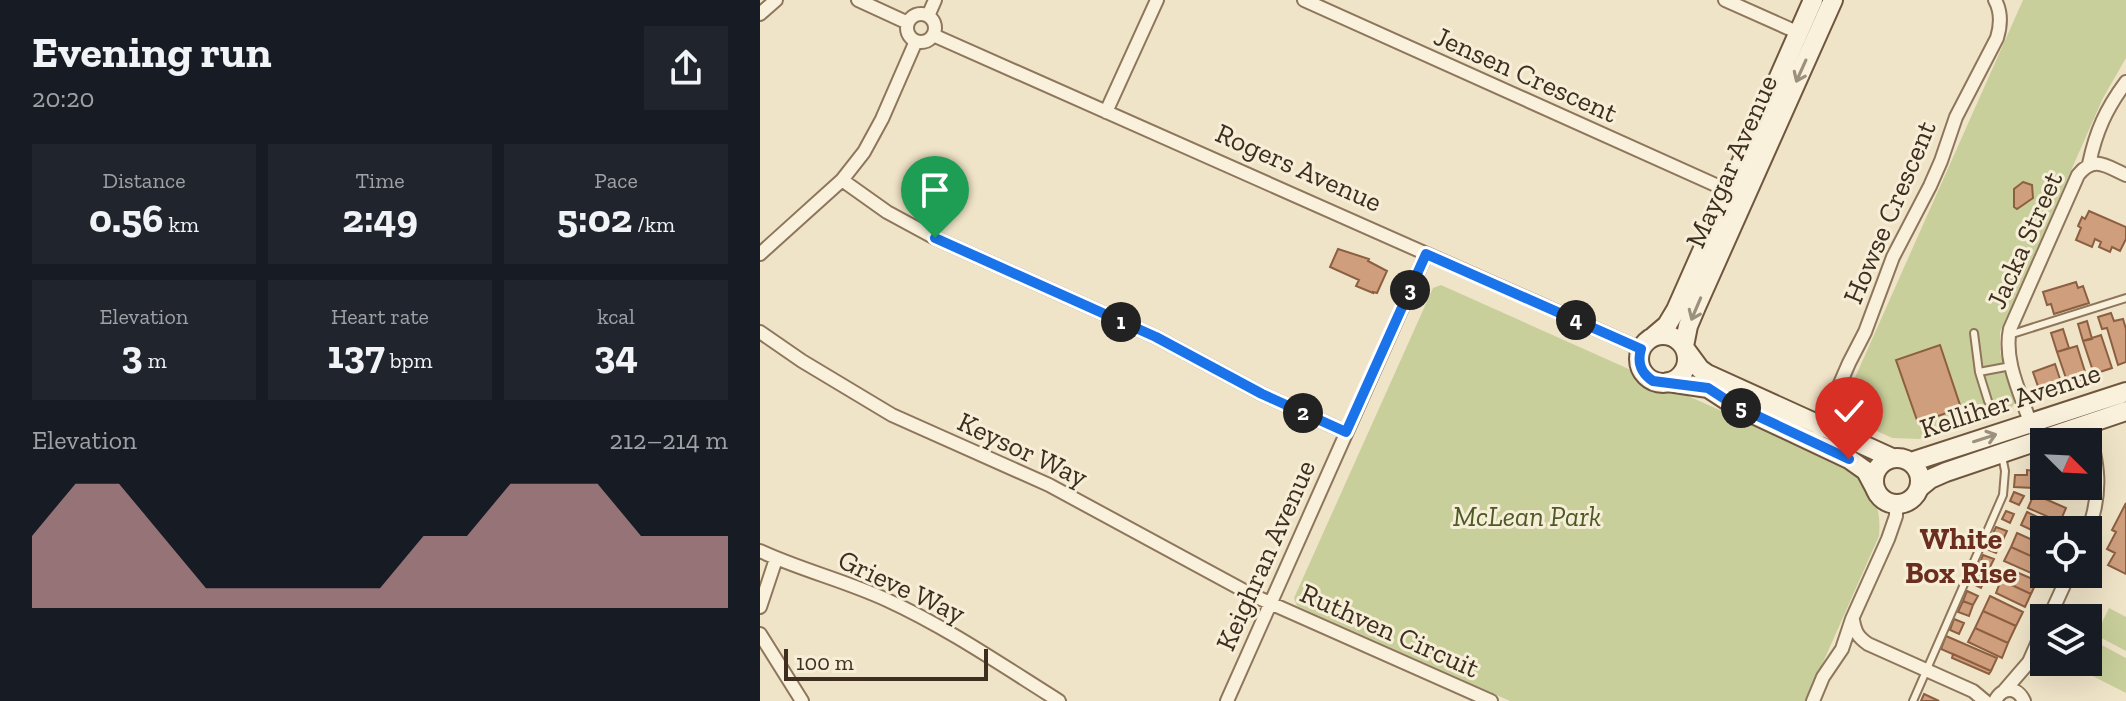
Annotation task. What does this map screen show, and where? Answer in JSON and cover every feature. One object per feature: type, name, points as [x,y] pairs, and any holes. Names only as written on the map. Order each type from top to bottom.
[{"type":"street","points":[[760,14],[776,0]]},
{"type":"street","points":[[858,0],[908,23]]},
{"type":"street","points":[[928,16],[935,0]]},
{"type":"street","points":[[1106,112],[1157,0]]},
{"type":"street","name":"Jensen Crescent","points":[[1304,0],[1737,194]]},
{"type":"street","points":[[1725,0],[1807,36]]},
{"type":"street","name":"Maygar Avenue","points":[[1807,36],[1813,0]]},
{"type":"street","name":"Maygar Avenue","points":[[1685,348],[1688,326],[1737,194],[1807,36],[1833,0]]},
{"type":"street","name":"Howse Crescent","points":[[1818,434],[1865,332],[1893,257],[1930,186],[1956,117],[1997,38],[2000,14],[1995,0]]},
{"type":"street","points":[[919,14],[928,16],[934,22],[935,31],[927,41],[916,41],[908,32],[908,23],[919,14]]},
{"type":"street","name":"Rogers Avenue","points":[[933,35],[1426,254],[1648,343]]},
{"type":"street","points":[[760,254],[842,180],[864,152],[916,41]]},
{"type":"street","points":[[2089,164],[2102,120],[2126,82]]},
{"type":"street","name":"Jacka Street","points":[[2032,428],[2008,354],[2014,320],[2078,175],[2089,164],[2098,163],[2126,175]]},
{"type":"street","points":[[842,180],[887,212],[935,238],[1156,337],[1262,394],[1346,432]]},
{"type":"street","name":"Maygar Avenue","points":[[1648,343],[1667,325],[1676,310],[1737,194]]},
{"type":"street","name":"Keighran Avenue","points":[[1227,701],[1426,254]]},
{"type":"street","name":"Keysor Way","points":[[760,332],[892,415],[1049,485],[1270,603]]},
{"type":"street","name":"Rogers Avenue","points":[[1875,488],[1866,471],[1818,434],[1700,369],[1674,337],[1661,335],[1648,343],[1639,364],[1647,377],[1660,383],[1708,388],[1734,405],[1818,434],[1892,458]]},
{"type":"street","points":[[1668,382],[1676,380],[1686,367],[1685,348]]},
{"type":"street","name":"Kelliher Avenue","points":[[1911,462],[2126,392]]},
{"type":"street","name":"Kelliher Avenue","points":[[2074,428],[2126,411]]},
{"type":"street","points":[[2087,423],[2098,474],[2092,516]]},
{"type":"street","name":"Kelliher Avenue","points":[[1919,488],[1946,472],[2030,444]]},
{"type":"street","points":[[1892,458],[1911,462],[1919,473],[1919,488],[1910,500],[1896,504],[1883,499],[1873,480],[1875,472],[1885,460],[1892,458]]},
{"type":"street","points":[[1813,701],[1823,677],[1842,649],[1888,539],[1896,516],[1896,504]]},
{"type":"street","name":"Grieve Way","points":[[760,551],[850,584],[925,619],[1059,701]]},
{"type":"street","points":[[760,607],[776,559]]},
{"type":"street","name":"Ruthven Circuit","points":[[1270,603],[1491,701]]},
{"type":"street","points":[[1852,619],[1854,631],[1860,639],[1926,670],[1973,691],[2000,695],[2014,690],[2024,699]]},
{"type":"street","points":[[760,634],[802,701]]},
{"type":"street","points":[[2000,695],[2029,662]]},
{"type":"street","points":[[2024,699],[2029,662]]},
{"type":"street","points":[[1973,691],[1985,701]]},
{"type":"lane","points":[[2009,335],[2126,298]]},
{"type":"lane","points":[[1974,333],[1979,372],[1988,401]]},
{"type":"lane","points":[[1979,372],[2011,366]]},
{"type":"lane","points":[[1913,701],[2003,495],[2005,471],[2002,454]]},
{"type":"green space","points":[[2023,0],[2126,0],[2126,58],[2103,98],[2000,332],[2000,352],[2015,402],[2011,409],[1919,439],[1892,438],[1844,416],[1841,409]]},
{"type":"green space","name":"McLean Park","points":[[1441,285],[1631,370],[1653,386],[1679,392],[1844,465],[1861,480],[1876,504],[1879,536],[1806,701],[1510,701],[1297,606],[1294,598],[1433,288]]},
{"type":"green space","points":[[2109,608],[2126,617],[2126,651],[2102,638],[2102,623]]},
{"type":"green space","points":[[2102,645],[2126,658],[2126,693],[2093,676],[2102,676]]},
{"type":"building","points":[[2023,182],[2032,185],[2033,198],[2017,209],[2014,207],[2014,189]]},
{"type":"building","points":[[2089,211],[2126,227],[2126,239],[2120,251],[2112,247],[2110,252],[2099,247],[2101,242],[2095,239],[2092,247],[2076,240],[2082,217],[2085,219]]},
{"type":"building","points":[[1338,249],[1369,259],[1387,271],[1377,293],[1356,286],[1359,280],[1330,267]]},
{"type":"building","points":[[2076,282],[2078,288],[2083,286],[2089,303],[2054,314],[2043,292]]},
{"type":"building","points":[[2111,313],[2114,321],[2123,319],[2126,329],[2126,362],[2118,365],[2107,328],[2102,329],[2098,317]]},
{"type":"building","points":[[2087,321],[2092,339],[2083,341],[2078,324]]},
{"type":"building","points":[[2063,329],[2069,348],[2057,352],[2051,333]]},
{"type":"building","points":[[2101,335],[2112,368],[2094,374],[2083,341]]},
{"type":"building","points":[[1940,345],[1961,408],[1918,423],[1896,360]]},
{"type":"building","points":[[2077,346],[2087,378],[2068,384],[2057,352]]},
{"type":"building","points":[[2055,364],[2063,388],[2041,395],[2033,372]]},
{"type":"building","points":[[2027,470],[2030,470],[2030,488],[2014,487],[2015,475],[2027,475]]},
{"type":"building","points":[[2014,492],[2024,496],[2019,505],[2010,501]]},
{"type":"building","points":[[2031,500],[2048,500],[2066,508],[2063,516],[2046,516],[2028,508]]},
{"type":"building","points":[[2126,503],[2126,574],[2108,565],[2115,553],[2107,549],[2116,532],[2112,530]]},
{"type":"building","points":[[2006,511],[2014,514],[2010,523],[2002,519]]},
{"type":"building","points":[[2027,512],[2036,516],[2030,516],[2030,529],[2021,525]]},
{"type":"building","points":[[1996,527],[2007,531],[2002,542],[1991,537]]},
{"type":"building","points":[[2017,533],[2030,539],[2030,556],[2011,547]]},
{"type":"building","points":[[1990,538],[2001,543],[1996,553],[1986,549]]},
{"type":"building","points":[[2011,547],[2030,556],[2030,572],[2004,561]]},
{"type":"building","points":[[1983,555],[1994,559],[1989,569],[1979,565]]},
{"type":"building","points":[[2007,568],[2030,578],[2030,588],[2034,588],[2031,594],[2001,580]]},
{"type":"building","points":[[1976,573],[1986,577],[1981,588],[1971,583]]},
{"type":"building","points":[[2001,580],[2031,594],[2025,607],[1996,593]]},
{"type":"building","points":[[1967,591],[1978,596],[1973,605],[1963,601]]},
{"type":"building","points":[[1990,596],[2023,612],[2016,626],[1983,611]]},
{"type":"building","points":[[1963,601],[1973,605],[1969,616],[1958,612]]},
{"type":"building","points":[[1983,611],[2016,626],[2008,643],[1975,628]]},
{"type":"building","points":[[1954,619],[1964,623],[1959,634],[1950,630]]},
{"type":"building","points":[[1975,628],[2008,643],[2002,658],[1968,642]]},
{"type":"building","points":[[1946,636],[1997,658],[1991,671],[1941,649]]},
{"type":"building","points":[[1953,654],[1991,671],[1989,674],[1952,658]]},
{"type":"building","points":[[1924,694],[1939,701],[1921,701]]},
{"type":"district","name":"White Box Rise","points":[[1961,556]]},
{"type":"route","points":[[935,238],[1156,337],[1262,394],[1346,432],[1426,254],[1641,349],[1639,364],[1653,381],[1708,388],[1734,405],[1849,459]]}]
